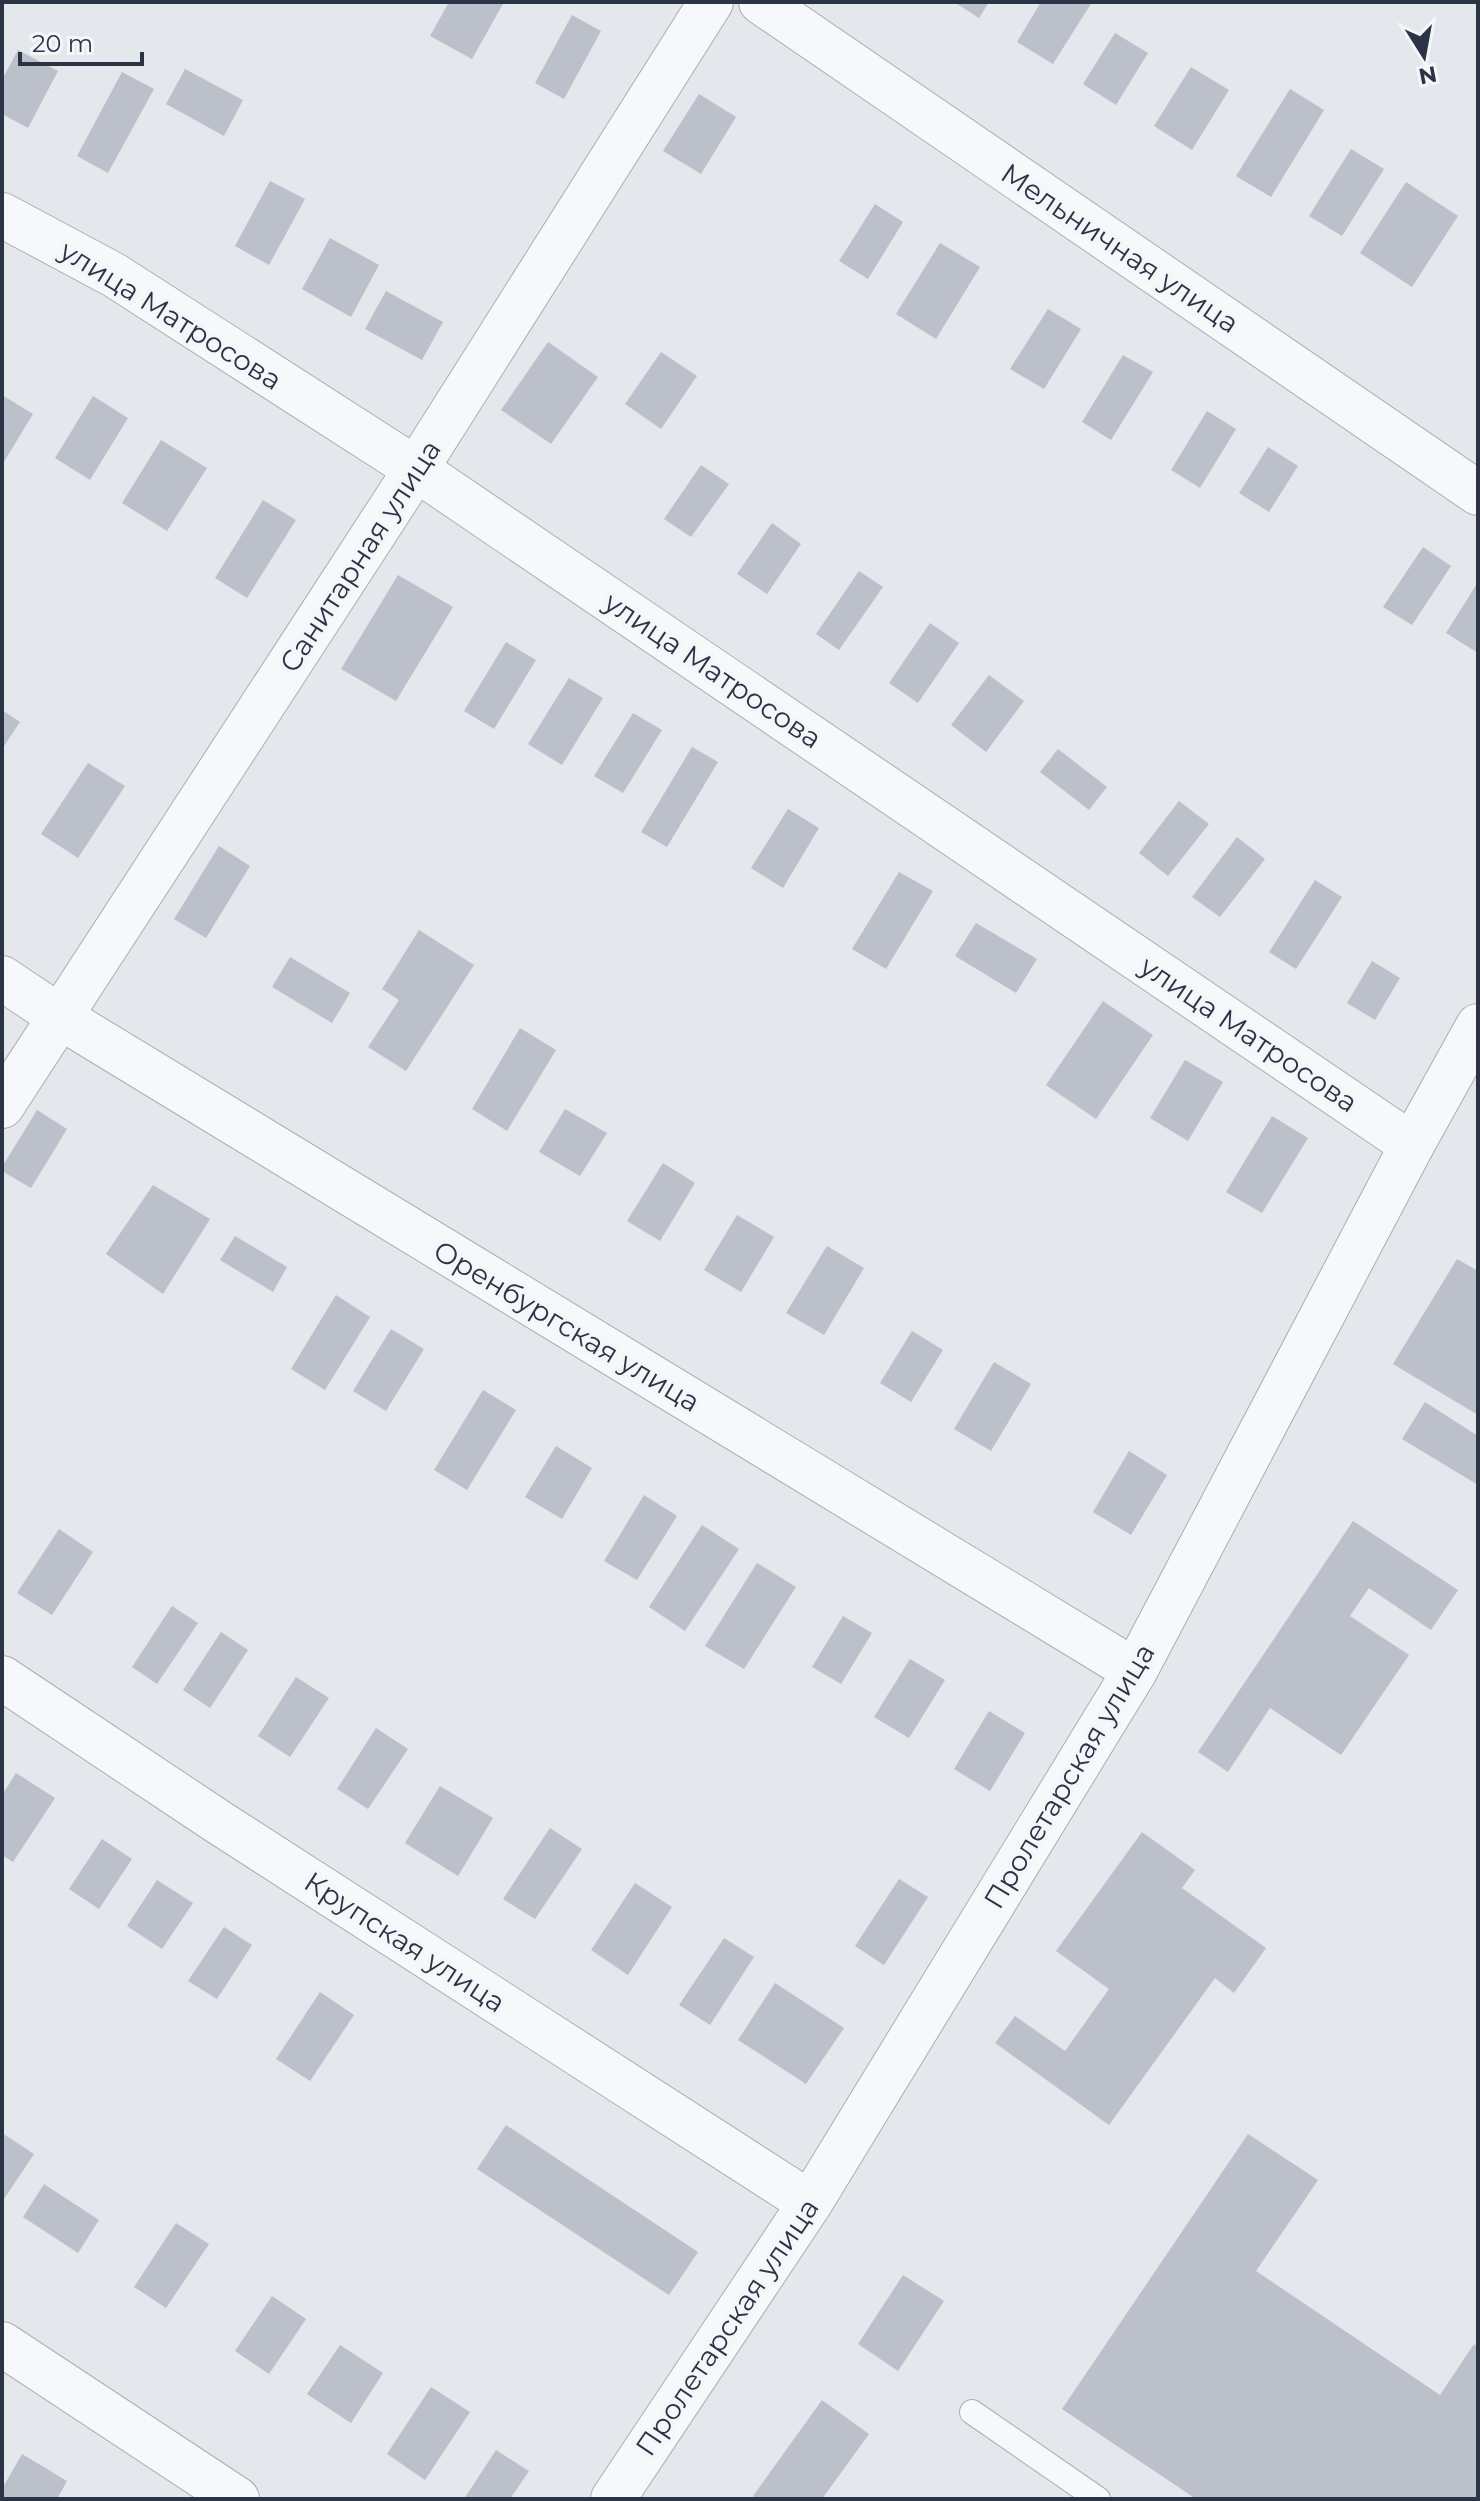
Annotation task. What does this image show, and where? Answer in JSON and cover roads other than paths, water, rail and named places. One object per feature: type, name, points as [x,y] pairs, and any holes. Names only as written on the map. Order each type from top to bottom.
[{"type":"street","name":"Санитарная улица","points":[[2,1106],[416,469],[711,2]]},
{"type":"street","name":"Мельничная улица","points":[[761,2],[1478,493]]},
{"type":"street","name":"улица Матросова","points":[[2,215],[114,275],[416,469],[1412,1145]]},
{"type":"street","name":"Оренбургская улица","points":[[2,978],[60,1017],[1135,1671]]},
{"type":"street","name":"Пролетарская улица","points":[[613,2499],[810,2203],[1135,1671],[1478,1026]]},
{"type":"street","name":"Крупская улица","points":[[2,1678],[220,1823],[810,2203]]},
{"type":"street","points":[[2,2344],[237,2499]]},
{"type":"lane","points":[[972,2412],[1098,2499]]}]
